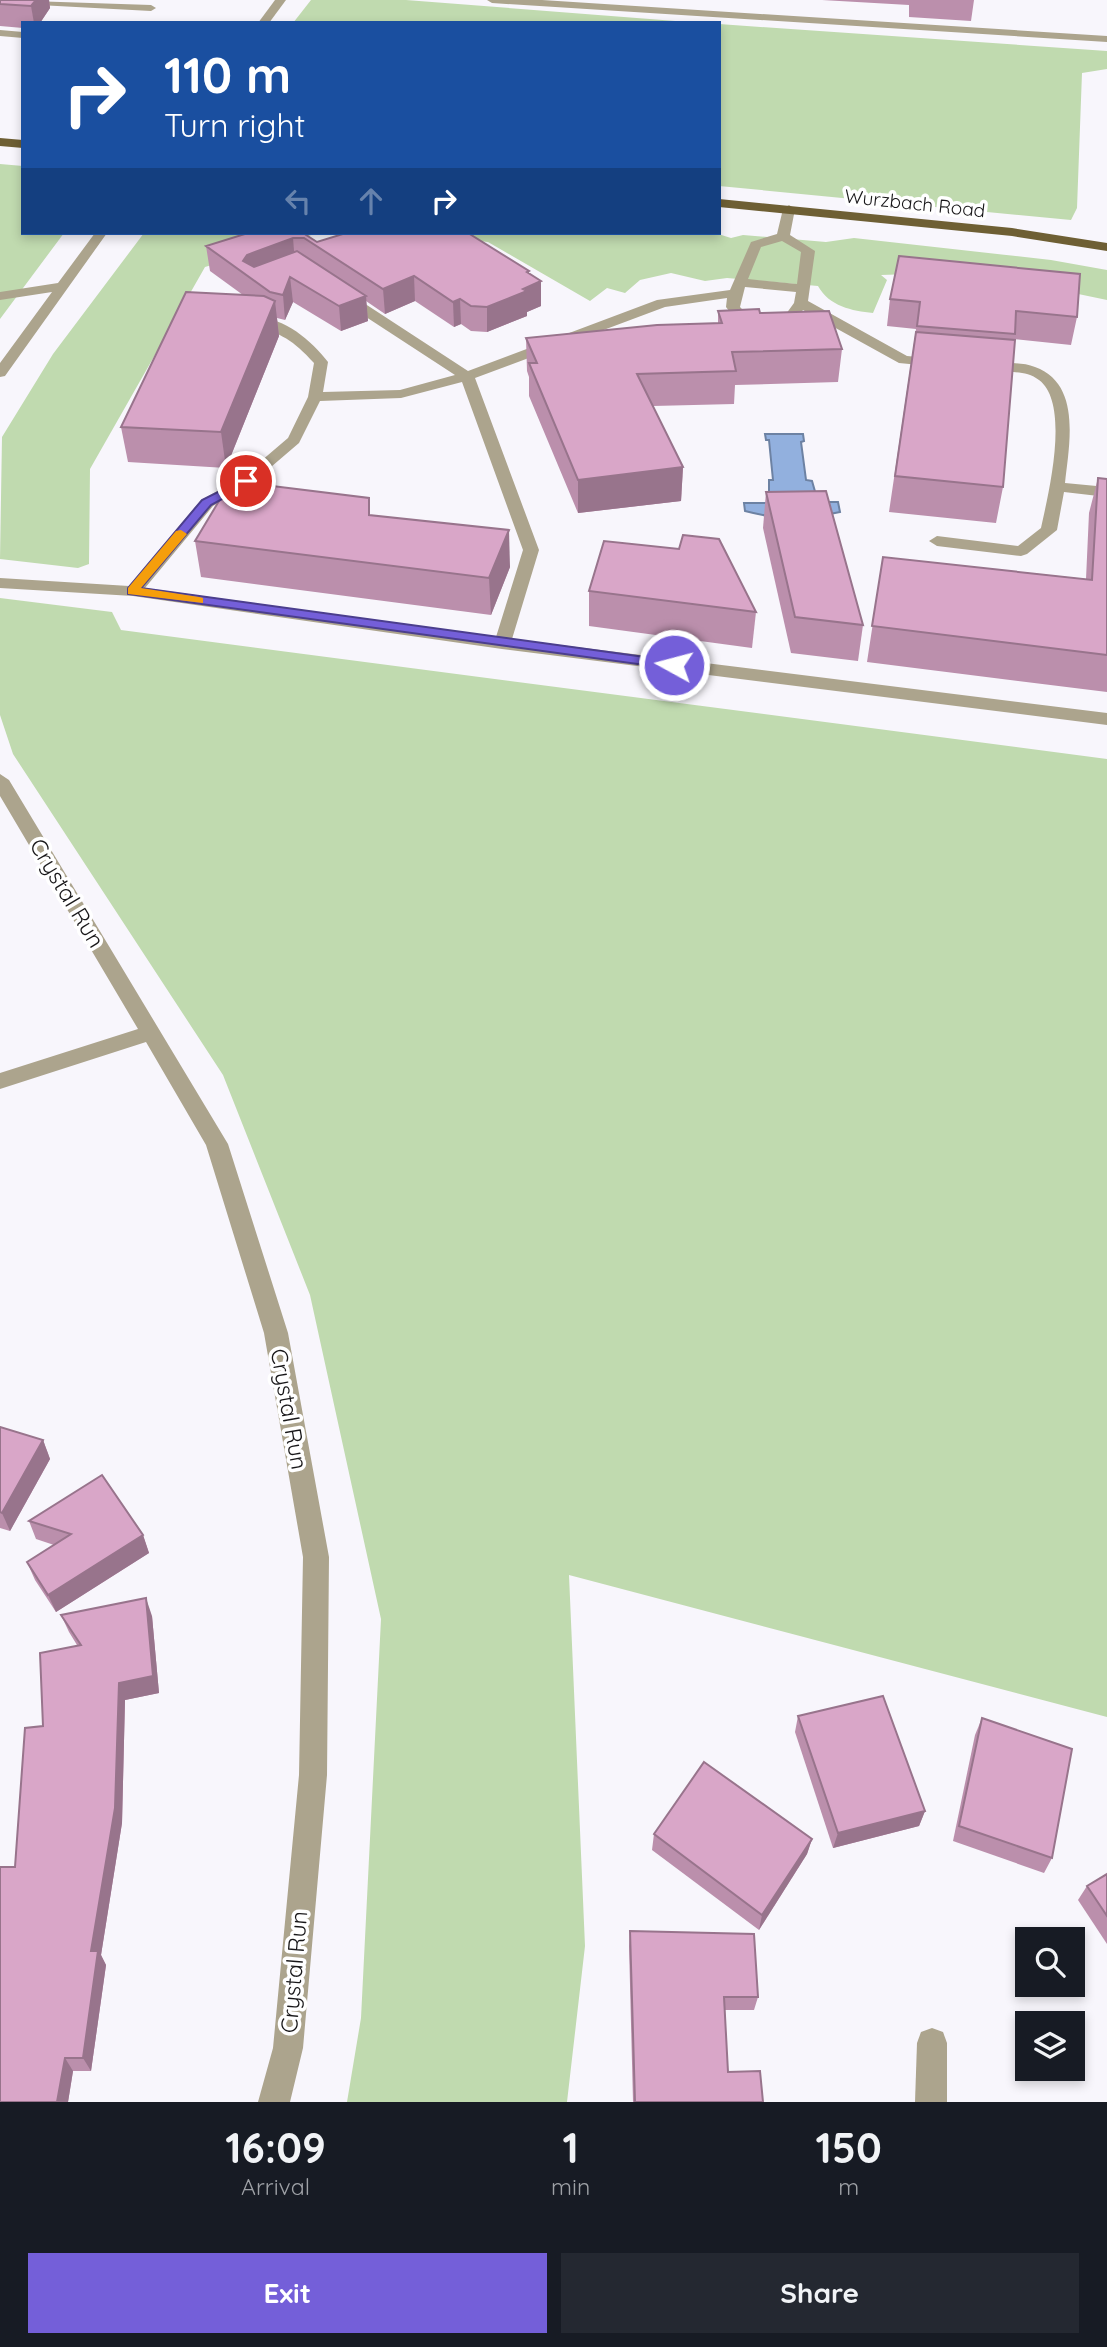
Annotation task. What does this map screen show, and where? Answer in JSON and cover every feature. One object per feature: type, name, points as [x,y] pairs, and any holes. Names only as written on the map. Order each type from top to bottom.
[{"type":"main road","points":[[0,142],[21,144]]},
{"type":"main road","name":"Wurzbach Road","points":[[721,203],[1012,232],[1107,247]]},
{"type":"street","points":[[1,0],[155,4]]},
{"type":"street","points":[[265,21],[281,0]]},
{"type":"street","points":[[491,0],[1107,38]]},
{"type":"street","points":[[140,21],[155,4]]},
{"type":"street","points":[[0,33],[21,35]]},
{"type":"street","points":[[783,236],[789,209]]},
{"type":"street","points":[[0,373],[100,235]]},
{"type":"street","points":[[783,236],[808,251],[802,296],[792,315],[778,319],[750,317],[738,313],[733,307],[738,288],[756,245],[783,236]]},
{"type":"street","points":[[0,296],[64,286]]},
{"type":"street","points":[[314,397],[401,394],[467,376],[662,303],[738,288],[802,296],[904,360],[1031,370],[1056,389],[1063,414],[1057,487],[1049,530],[1021,551],[937,541]]},
{"type":"street","points":[[334,290],[467,376],[531,550],[502,644]]},
{"type":"street","points":[[133,591],[207,503],[246,481],[295,440],[314,397],[321,362],[297,336],[275,323],[234,319]]},
{"type":"street","points":[[1057,487],[1107,492]]},
{"type":"street","points":[[0,583],[133,591],[502,644],[1107,719]]},
{"type":"street","name":"Crystal Run","points":[[0,780],[217,1144],[276,1333],[316,1557],[313,1775],[288,2048],[274,2102]]},
{"type":"street","points":[[0,1081],[150,1033]]},
{"type":"street","points":[[931,2102],[932,2043]]},
{"type":"green space","points":[[311,0],[406,0],[675,21],[295,21]]},
{"type":"green space","points":[[721,24],[1107,51],[1107,69],[1082,73],[1077,208],[1071,220],[721,186]]},
{"type":"green space","points":[[0,164],[21,166],[21,235],[63,235],[0,319]]},
{"type":"green space","points":[[142,235],[311,235],[205,267],[90,469],[89,564],[78,568],[0,559],[2,437],[53,354]]},
{"type":"green space","points":[[417,235],[721,235],[731,238],[743,235],[826,242],[854,238],[1051,260],[1107,270],[1107,300],[973,272],[881,275],[887,280],[873,313],[849,309],[835,303],[818,286],[727,278],[705,281],[671,273],[640,280],[625,293],[607,288],[590,301],[488,242]]},
{"type":"green space","points":[[0,598],[112,612],[121,630],[1107,759],[1107,1717],[569,1575],[585,1946],[567,2102],[347,2102],[361,2018],[381,1619],[310,1295],[223,1075],[13,754],[0,715]]},
{"type":"water","points":[[765,434],[803,434],[804,441],[801,442],[806,480],[812,481],[818,502],[838,502],[840,512],[792,518],[745,511],[744,503],[769,503],[769,480],[773,480],[769,440],[766,440]]},
{"type":"building","points":[[0,0],[36,0],[31,6],[0,4]]},
{"type":"building","points":[[242,235],[306,235],[317,242],[340,235],[471,235],[541,281],[523,289],[527,291],[487,307],[471,306],[460,299],[453,302],[414,276],[383,289],[304,238],[293,238],[247,255],[243,261],[254,267],[297,251],[366,296],[339,306],[290,277],[283,295],[270,292],[206,246]]},
{"type":"building","points":[[899,256],[1080,274],[1077,317],[1016,311],[1015,334],[917,326],[920,302],[890,299]]},
{"type":"building","points":[[186,292],[264,296],[275,301],[221,432],[121,427]]},
{"type":"building","points":[[759,309],[760,313],[829,311],[842,349],[732,352],[736,371],[637,374],[683,467],[578,480],[529,363],[537,363],[526,338],[657,325],[722,323],[718,311]]},
{"type":"building","points":[[916,332],[1015,340],[1003,487],[895,476]]},
{"type":"building","points":[[1098,478],[1107,479],[1107,655],[872,626],[883,557],[1092,580]]},
{"type":"building","points":[[231,481],[369,498],[369,515],[509,530],[489,578],[195,541]]},
{"type":"building","points":[[826,491],[863,625],[795,617],[766,492]]},
{"type":"building","points":[[683,535],[719,539],[756,612],[589,591],[604,541],[679,549]]},
{"type":"building","points":[[0,1427],[43,1440],[2,1513],[0,1512]]},
{"type":"building","points":[[102,1475],[143,1535],[48,1595],[27,1562],[71,1534],[29,1521]]},
{"type":"building","points":[[146,1598],[153,1676],[119,1683],[115,1808],[91,1951],[98,1951],[83,2058],[65,2058],[57,2102],[0,2102],[0,1867],[15,1867],[25,1728],[43,1726],[40,1653],[81,1645],[61,1615]]},
{"type":"building","points":[[883,1696],[925,1811],[838,1833],[798,1716]]},
{"type":"building","points":[[982,1718],[1072,1749],[1052,1858],[959,1826]]},
{"type":"building","points":[[704,1762],[812,1839],[762,1915],[654,1834]]},
{"type":"building","points":[[1107,1874],[1107,1916],[1087,1886]]},
{"type":"building","points":[[630,1931],[754,1934],[758,1997],[724,1997],[728,2072],[760,2071],[763,2102],[635,2102]]},
{"type":"slow traffic","points":[[181,534],[133,591],[199,600]]},
{"type":"route","points":[[246,481],[207,503],[133,591],[519,646],[674,665]]}]
